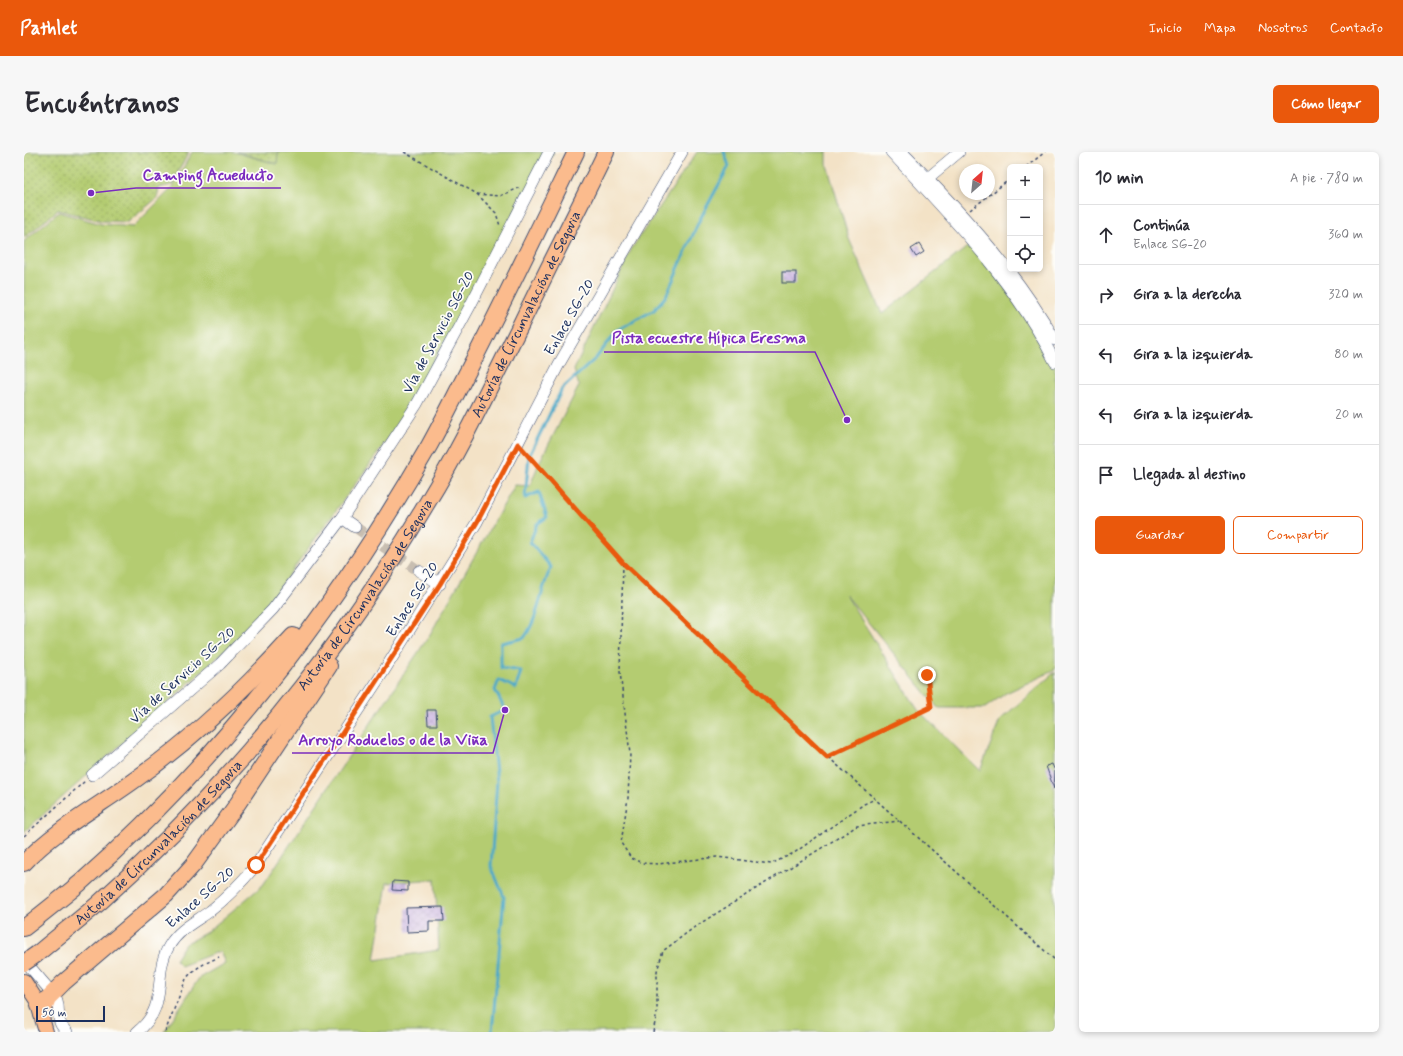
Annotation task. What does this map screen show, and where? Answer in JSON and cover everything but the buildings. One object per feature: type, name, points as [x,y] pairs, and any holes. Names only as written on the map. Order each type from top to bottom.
[{"type":"highway","name":"Autovía de Circunvalación de Segovia","points":[[24,928],[81,882],[143,823],[207,757],[252,704],[315,623],[366,549],[430,444],[496,316],[576,152]]},
{"type":"highway","name":"Autovía de Circunvalación de Segovia","points":[[24,963],[98,903],[162,843],[225,778],[288,703],[382,575],[428,503],[486,396],[606,152]]},
{"type":"highway","points":[[24,863],[76,821],[137,779],[222,709],[294,636],[335,582],[366,549]]},
{"type":"highway","points":[[46,1026],[48,998],[63,983],[166,895],[194,864],[236,806],[337,654],[382,575]]},
{"type":"main road","points":[[24,981],[38,1001],[46,1026]]},
{"type":"street","name":"Vía de Servicio SG-20","points":[[92,775],[220,664],[273,609],[342,518],[417,404],[505,239],[549,152]]},
{"type":"street","name":"Enlace SG-20","points":[[137,1032],[150,1017],[157,1002],[164,957],[172,942],[188,925],[227,898],[256,865],[440,584],[477,522],[559,364],[682,152]]},
{"type":"street","points":[[891,152],[980,252],[1028,314],[1055,362]]},
{"type":"street","points":[[902,152],[962,216],[1011,274],[1055,340]]},
{"type":"street","points":[[928,178],[959,152]]},
{"type":"street","points":[[342,518],[355,527]]},
{"type":"street","points":[[419,571],[440,584]]},
{"type":"street","points":[[30,957],[48,988]]},
{"type":"street","points":[[57,1000],[59,1020],[62,1027],[67,1032]]},
{"type":"path","points":[[404,152],[477,194],[496,213],[505,239]]},
{"type":"path","points":[[1030,164],[1045,152]]},
{"type":"path","points":[[962,216],[1007,181]]},
{"type":"path","points":[[477,194],[500,196],[533,183]]},
{"type":"path","points":[[518,444],[623,563],[827,757],[1055,960]]},
{"type":"path","points":[[623,563],[620,672],[630,754],[628,798],[621,843],[631,858],[642,863],[658,864],[717,856],[771,864],[794,853],[864,804],[875,799]]},
{"type":"path","points":[[827,757],[931,707],[927,675]]},
{"type":"path","points":[[24,836],[92,775]]},
{"type":"path","points":[[653,1032],[657,1013],[657,971],[663,951],[696,926],[857,826],[899,821]]},
{"type":"path","points":[[165,1032],[186,979],[192,971],[202,964],[219,957]]},
{"type":"green space","points":[[24,152],[189,152],[171,185],[159,188],[157,198],[128,222],[102,221],[58,210],[24,238]]},
{"type":"green space","points":[[192,152],[234,152],[277,164],[278,152],[554,152],[389,438],[250,628],[24,832],[24,241],[59,212],[101,224],[133,227],[172,188]]},
{"type":"green space","points":[[237,152],[278,152],[277,164]]},
{"type":"green space","points":[[697,152],[827,152],[827,165],[849,239],[882,314],[971,244],[994,270],[1055,364],[1055,670],[1006,693],[985,708],[938,708],[846,595],[918,710],[980,771],[1000,720],[1055,672],[1055,1032],[164,1032],[199,978],[225,963],[220,951],[181,966],[175,960],[185,944],[207,932],[263,885],[429,636],[515,485],[530,486],[539,463],[579,386],[574,370],[632,248]],"holes":[[[435,879],[439,950],[375,960],[387,883]]]},
{"type":"waterway","points":[[492,1032],[504,897],[491,866],[497,781],[490,717],[505,710],[495,690],[499,680],[516,688],[521,671],[501,668],[501,643],[524,638],[533,621],[551,567],[530,542],[537,524],[547,517],[539,492],[525,498],[529,456],[562,389],[596,358],[618,330],[654,310],[666,296],[699,221],[729,166],[724,152]]},
{"type":"tunnel","points":[[355,527],[419,571]]},
{"type":"place","name":"Camping Acueducto","points":[[91,193]]},
{"type":"place","name":"Pista ecuestre Hípica Eresma","points":[[847,420]]},
{"type":"place","name":"Arroyo Roduelos o de la Viña","points":[[505,710]]},
{"type":"route","points":[[256,865],[440,584],[477,522],[518,444],[623,563],[827,757],[931,707],[927,675]]}]
